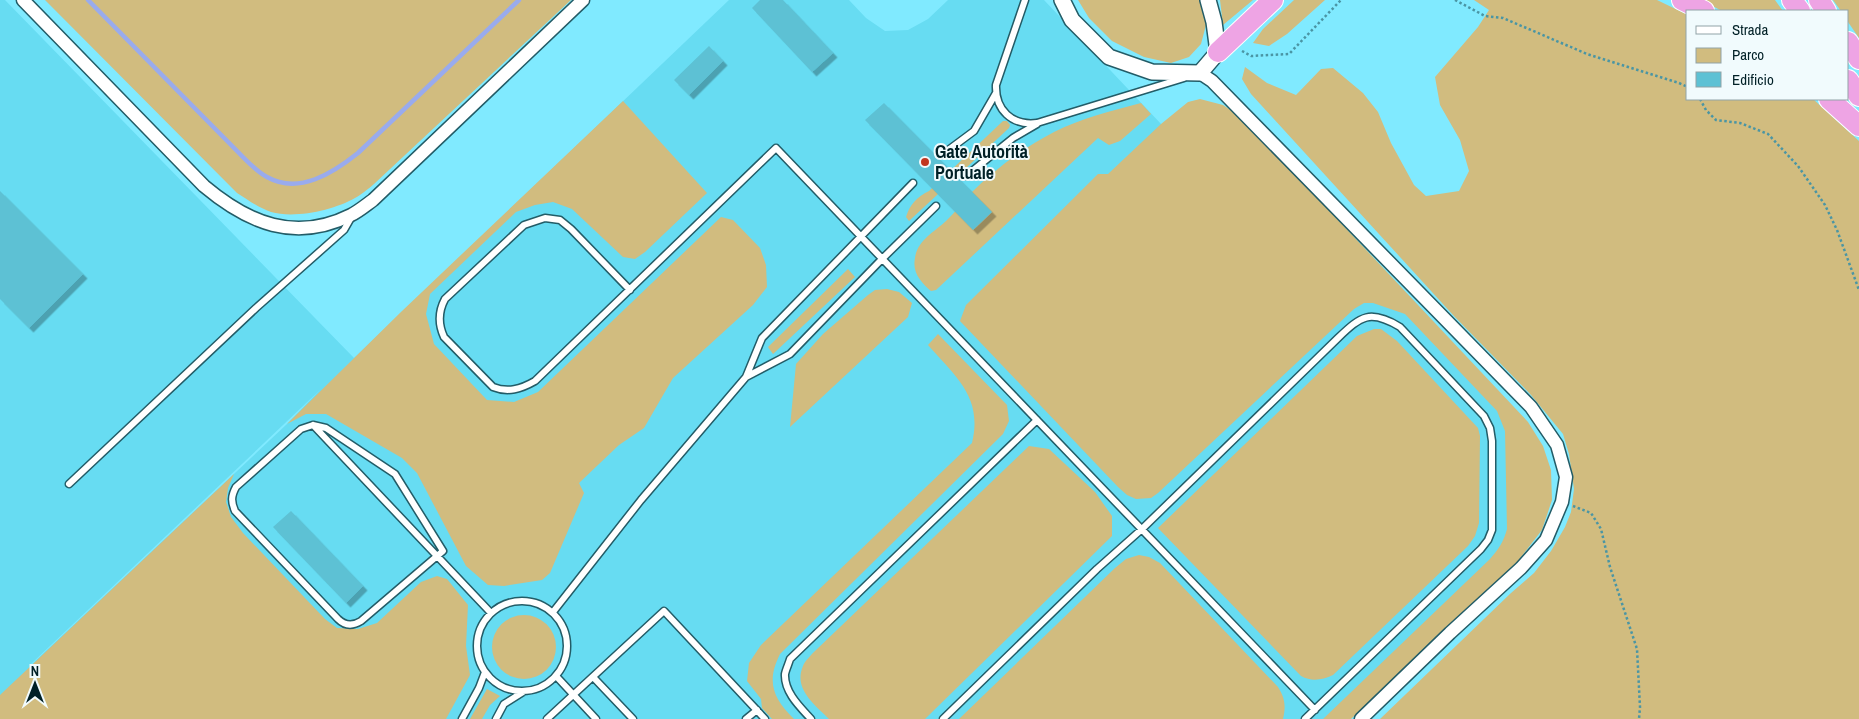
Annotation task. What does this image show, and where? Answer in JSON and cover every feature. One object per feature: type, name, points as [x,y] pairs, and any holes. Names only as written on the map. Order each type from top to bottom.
[{"type":"highway","points":[[1223,48],[1273,0]]},
{"type":"highway","points":[[1682,0],[1702,10]]},
{"type":"highway","points":[[1849,44],[1859,59]]},
{"type":"highway","points":[[1849,81],[1859,96]]},
{"type":"highway","points":[[1830,100],[1859,126]]},
{"type":"street","points":[[23,0],[204,186],[224,203],[247,216],[278,228],[306,228],[328,225],[352,215],[373,200],[583,0]]},
{"type":"street","points":[[1062,0],[1072,20],[1109,56],[1152,72],[1200,73],[1219,88],[1531,407],[1557,445],[1566,477],[1562,502],[1546,540],[1521,568],[1361,719]]},
{"type":"street","points":[[1200,73],[1223,48],[1208,0]]},
{"type":"lane","points":[[943,154],[974,131],[996,93],[999,78],[1025,0]]},
{"type":"lane","points":[[996,93],[999,105],[1006,114],[1013,120],[1029,124],[1200,73]]},
{"type":"lane","points":[[966,176],[1013,138],[1043,121]]},
{"type":"lane","points":[[630,290],[571,229],[560,220],[545,218],[524,225],[446,299],[440,308],[439,327],[444,338],[494,387],[502,391],[522,389],[535,381],[630,290],[776,148],[1315,710]]},
{"type":"lane","points":[[553,612],[642,500],[746,377],[762,338],[913,183]]},
{"type":"lane","points":[[746,377],[790,354],[936,206]]},
{"type":"lane","points":[[69,484],[256,308],[344,230],[352,215]]},
{"type":"lane","points":[[943,719],[1356,322],[1375,316],[1388,320],[1405,333],[1484,416],[1490,428],[1492,530],[1481,549],[1306,719]]},
{"type":"lane","points":[[811,719],[797,704],[787,689],[785,675],[790,659],[1037,420]]},
{"type":"lane","points":[[313,425],[491,613]]},
{"type":"lane","points":[[313,425],[326,428],[395,474],[443,551],[357,624],[346,624],[338,619],[242,519],[233,506],[232,499],[236,487],[301,429],[313,425]]},
{"type":"lane","points":[[527,601],[540,604],[553,612],[563,624],[568,639],[567,655],[562,669],[552,681],[538,689],[523,692],[508,690],[495,683],[485,672],[479,660],[477,641],[483,623],[491,613],[508,603],[527,601]]},
{"type":"lane","points":[[548,719],[664,611],[765,719]]},
{"type":"lane","points":[[462,719],[479,688],[485,672]]},
{"type":"lane","points":[[556,676],[596,719]]},
{"type":"lane","points":[[593,677],[633,719]]},
{"type":"lane","points":[[496,719],[504,704],[523,692]]},
{"type":"lane","points":[[746,719],[756,710]]},
{"type":"path","points":[[1223,48],[1252,56],[1289,54],[1341,0]]},
{"type":"path","points":[[1455,0],[1485,16],[1503,18],[1587,54],[1686,86]]},
{"type":"path","points":[[1701,100],[1706,110],[1716,120],[1740,123],[1768,134],[1798,166],[1825,205],[1837,230],[1859,290]]},
{"type":"path","points":[[1562,502],[1592,513],[1601,529],[1610,568],[1637,649],[1640,707],[1638,719]]},
{"type":"shaded area","points":[[0,0],[5,0],[354,358],[729,0],[849,0],[866,18],[885,31],[908,30],[928,19],[948,0],[1044,0],[1196,161],[1276,164],[1516,417],[1513,558],[1342,719],[0,719]],"holes":[[[321,389],[287,424],[31,665]]]},
{"type":"green space","points":[[45,0],[571,0],[364,192],[355,198],[326,210],[303,214],[281,214],[271,212],[254,204],[237,193]]},
{"type":"green space","points":[[1078,0],[1200,0],[1206,25],[1201,44],[1189,57],[1171,63],[1144,57],[1112,41],[1089,18]]},
{"type":"green space","points":[[1220,0],[1253,0],[1223,25]]},
{"type":"green space","points":[[1294,0],[1325,0],[1287,34],[1269,46],[1253,43],[1263,29]]},
{"type":"green space","points":[[1474,0],[1657,0],[1686,14],[1686,100],[1814,100],[1859,141],[1859,719],[1380,719],[1534,573],[1551,551],[1565,527],[1571,512],[1574,489],[1569,454],[1563,434],[1531,395],[1453,315],[1251,94],[1242,79],[1245,67],[1267,83],[1296,95],[1321,69],[1333,68],[1363,93],[1378,112],[1391,143],[1414,185],[1426,196],[1459,191],[1469,171],[1460,140],[1440,105],[1435,77],[1478,27],[1489,10]]},
{"type":"green space","points":[[1701,0],[1775,0],[1782,10],[1720,10]]},
{"type":"green space","points":[[1833,0],[1859,0],[1859,38],[1849,23],[1849,10],[1840,10]]},
{"type":"green space","points":[[1200,99],[1223,105],[1232,111],[1276,154],[1528,422],[1543,446],[1551,470],[1552,500],[1542,530],[1518,561],[1351,719],[1323,719],[1490,559],[1500,545],[1507,529],[1505,431],[1497,411],[1405,314],[1373,303],[1364,303],[1354,309],[1158,493],[1151,498],[1136,499],[1127,495],[1118,487],[960,321],[966,305],[1098,174],[1108,174],[1161,124],[1188,102]]},
{"type":"green space","points":[[623,101],[707,193],[645,252],[635,259],[623,257],[572,209],[553,202],[535,205],[516,212],[430,294],[426,314],[434,344],[487,400],[514,402],[538,392],[721,217],[733,220],[760,248],[766,265],[767,287],[753,305],[673,378],[644,428],[619,445],[579,483],[584,493],[550,573],[542,580],[504,586],[488,585],[466,566],[417,473],[402,458],[326,414],[306,414],[287,424],[402,311]]},
{"type":"green space","points":[[1141,103],[1151,114],[1120,141],[1109,145],[1098,138],[936,290],[931,291],[921,281],[916,273],[914,263],[919,247],[980,184],[1000,167],[1032,144],[1065,127],[1097,115]]},
{"type":"green space","points":[[1003,121],[1007,121],[1010,125],[1009,128],[909,221],[906,217],[914,201],[929,191]]},
{"type":"green space","points":[[848,269],[855,277],[773,354],[768,347]]},
{"type":"green space","points":[[887,289],[899,292],[912,303],[908,317],[790,427],[796,364],[823,334],[868,295],[875,290]]},
{"type":"green space","points":[[1374,329],[1381,329],[1397,341],[1478,428],[1480,436],[1479,523],[1475,536],[1468,546],[1333,675],[1313,680],[1301,676],[1158,528],[1357,336]]},
{"type":"green space","points":[[938,334],[1007,405],[1009,421],[1003,434],[780,654],[773,673],[774,689],[781,704],[794,719],[772,719],[762,708],[761,699],[747,681],[749,663],[761,645],[972,443],[974,413],[970,400],[957,378],[928,345]]},
{"type":"green space","points":[[1029,446],[1049,449],[1095,492],[1112,516],[1112,536],[925,719],[829,719],[812,702],[803,689],[801,674],[805,662]]},
{"type":"green space","points":[[234,474],[228,488],[226,502],[231,517],[243,533],[325,619],[337,628],[358,629],[377,623],[421,582],[437,576],[447,579],[468,605],[466,646],[470,675],[446,719],[0,719],[0,695]]},
{"type":"green space","points":[[1139,555],[1149,557],[1160,563],[1278,687],[1284,702],[1283,719],[959,719],[1115,568],[1126,559]]},
{"type":"green space","points":[[524,615],[536,618],[547,624],[553,635],[556,647],[553,659],[547,670],[536,676],[524,679],[512,676],[501,670],[495,659],[492,647],[495,635],[501,624],[512,618]]},
{"type":"green space","points":[[487,689],[500,696],[490,705],[482,719],[470,719]]},
{"type":"building","points":[[760,0],[783,0],[833,53],[812,72],[752,8]]},
{"type":"building","points":[[709,46],[723,61],[689,95],[674,80]]},
{"type":"building","name":"Gate Autorità Portuale","points":[[884,103],[992,212],[973,230],[865,120]]},
{"type":"building","points":[[0,191],[83,274],[29,328],[0,299]]},
{"type":"building","points":[[291,511],[363,586],[346,603],[273,527]]},
{"type":"waterway","points":[[88,0],[253,167],[267,177],[291,184],[303,183],[327,174],[358,153],[519,0]]},
{"type":"place","name":"Gate Autorità Portuale","points":[[925,162]]}]
